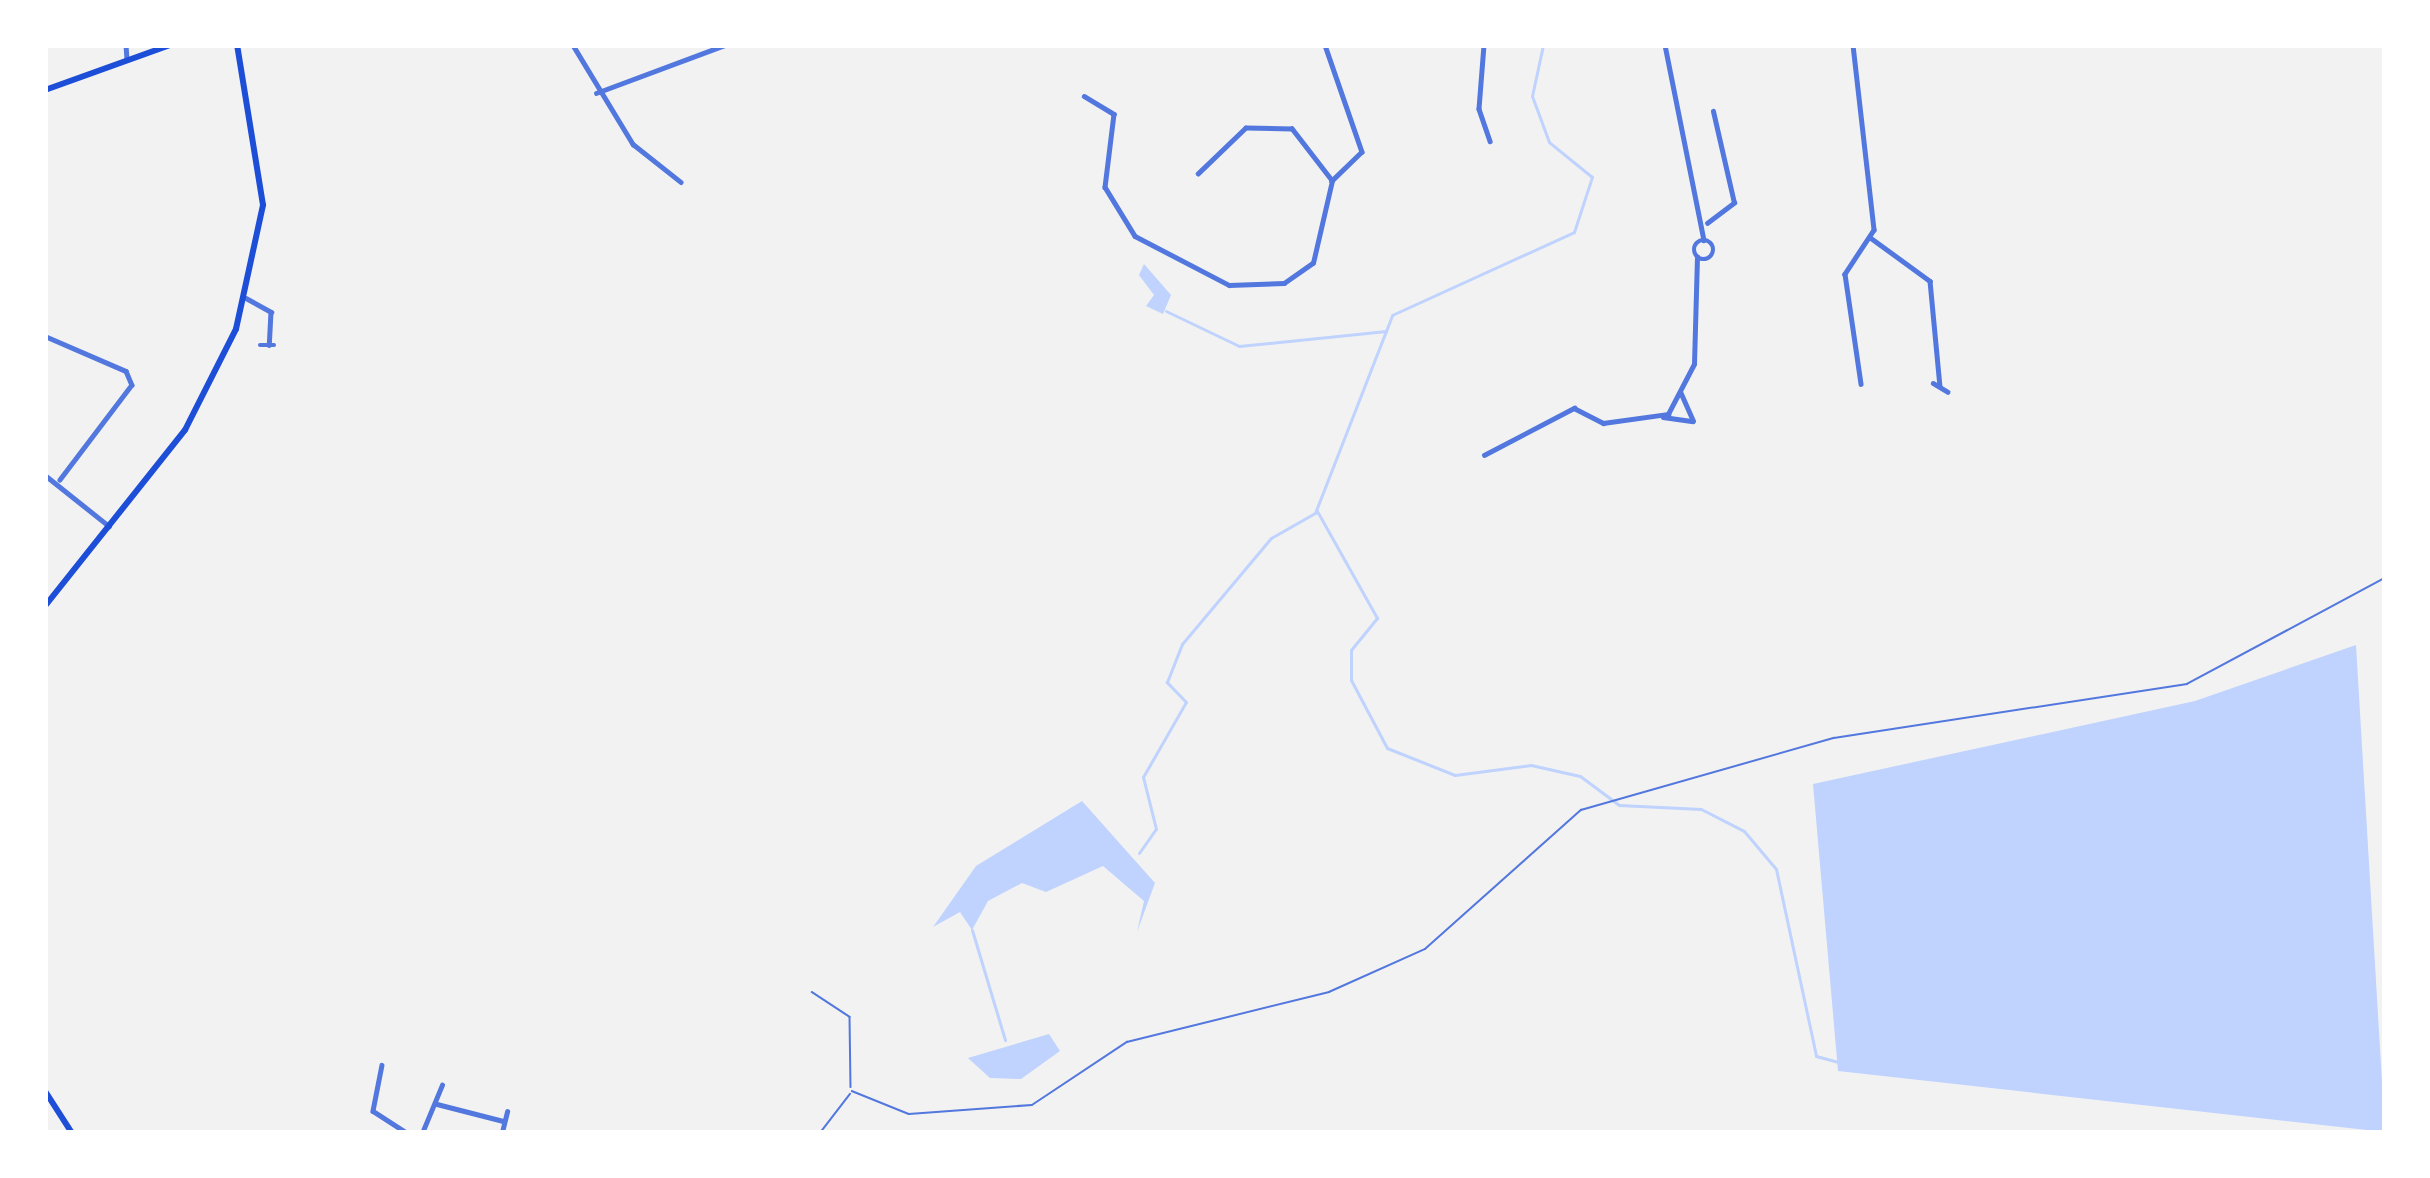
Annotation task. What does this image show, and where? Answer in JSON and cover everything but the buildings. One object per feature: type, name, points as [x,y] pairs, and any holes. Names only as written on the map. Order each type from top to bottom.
[{"type":"main road","points":[[45,90],[170,45]]},
{"type":"main road","points":[[45,606],[110,527],[214,382],[246,298],[263,192],[237,45]]},
{"type":"main road","points":[[45,1090],[72,1133]]},
{"type":"street","points":[[126,45],[127,61]]},
{"type":"street","points":[[573,45],[596,93],[681,182]]},
{"type":"street","points":[[596,93],[725,45]]},
{"type":"street","points":[[1084,96],[1114,114],[1103,166],[1119,218],[1210,280],[1257,288],[1304,271],[1332,181],[1362,152],[1325,45]]},
{"type":"street","points":[[1484,45],[1479,109],[1490,141]]},
{"type":"street","points":[[1663,417],[1681,394],[1695,355],[1697,256],[1706,224],[1665,45]]},
{"type":"street","points":[[1853,45],[1871,238],[1845,274],[1861,384]]},
{"type":"street","points":[[1706,224],[1734,203],[1713,111]]},
{"type":"street","points":[[1198,174],[1246,128],[1269,122],[1292,129],[1332,181]]},
{"type":"street","points":[[1871,238],[1930,280],[1937,385],[1948,392]]},
{"type":"street","points":[[1697,256],[1713,254],[1704,240]]},
{"type":"street","points":[[246,298],[271,312],[271,345],[260,345]]},
{"type":"street","points":[[45,336],[126,370],[132,385],[60,480]]},
{"type":"street","points":[[1484,455],[1574,408],[1603,424],[1663,417],[1693,421],[1681,394]]},
{"type":"street","points":[[45,475],[60,480],[110,527]]},
{"type":"street","points":[[382,1065],[373,1111],[407,1133]]},
{"type":"street","points":[[369,1075],[377,1078]]},
{"type":"street","points":[[422,1133],[442,1085]]},
{"type":"street","points":[[437,1104],[503,1121]]},
{"type":"street","points":[[502,1132],[507,1112]]},
{"type":"lane","points":[[852,1091],[909,1114],[1032,1105],[1126,1042],[1329,992],[1425,949],[1490,900],[1540,838],[1611,798],[1834,738],[2187,684],[2385,578]]},
{"type":"lane","points":[[812,992],[850,1017],[852,1091],[820,1133]]},
{"type":"water","points":[[1144,264],[1171,295],[1163,314],[1146,306],[1154,295],[1139,275]]},
{"type":"water","points":[[2356,645],[2385,1132],[1838,1071],[1813,784],[2195,701]]},
{"type":"water","points":[[1082,801],[1155,883],[1137,932],[1144,901],[1103,866],[1046,892],[1022,883],[988,901],[972,930],[960,912],[933,927],[976,866]]},
{"type":"water","points":[[1049,1034],[1060,1051],[1021,1079],[990,1078],[968,1058]]},
{"type":"waterway","points":[[1139,853],[1156,829],[1143,777],[1186,702],[1167,682],[1182,644],[1271,538],[1315,513],[1392,315],[1574,232],[1592,177],[1549,142],[1532,96],[1543,45]]},
{"type":"waterway","points":[[1166,311],[1239,346],[1386,331]]},
{"type":"waterway","points":[[1317,511],[1377,618],[1351,650],[1351,680],[1387,748],[1455,775],[1531,765],[1580,776],[1619,805],[1701,809],[1744,831],[1776,869],[1816,1056],[1838,1062]]},
{"type":"waterway","points":[[972,930],[1005,1040]]}]
